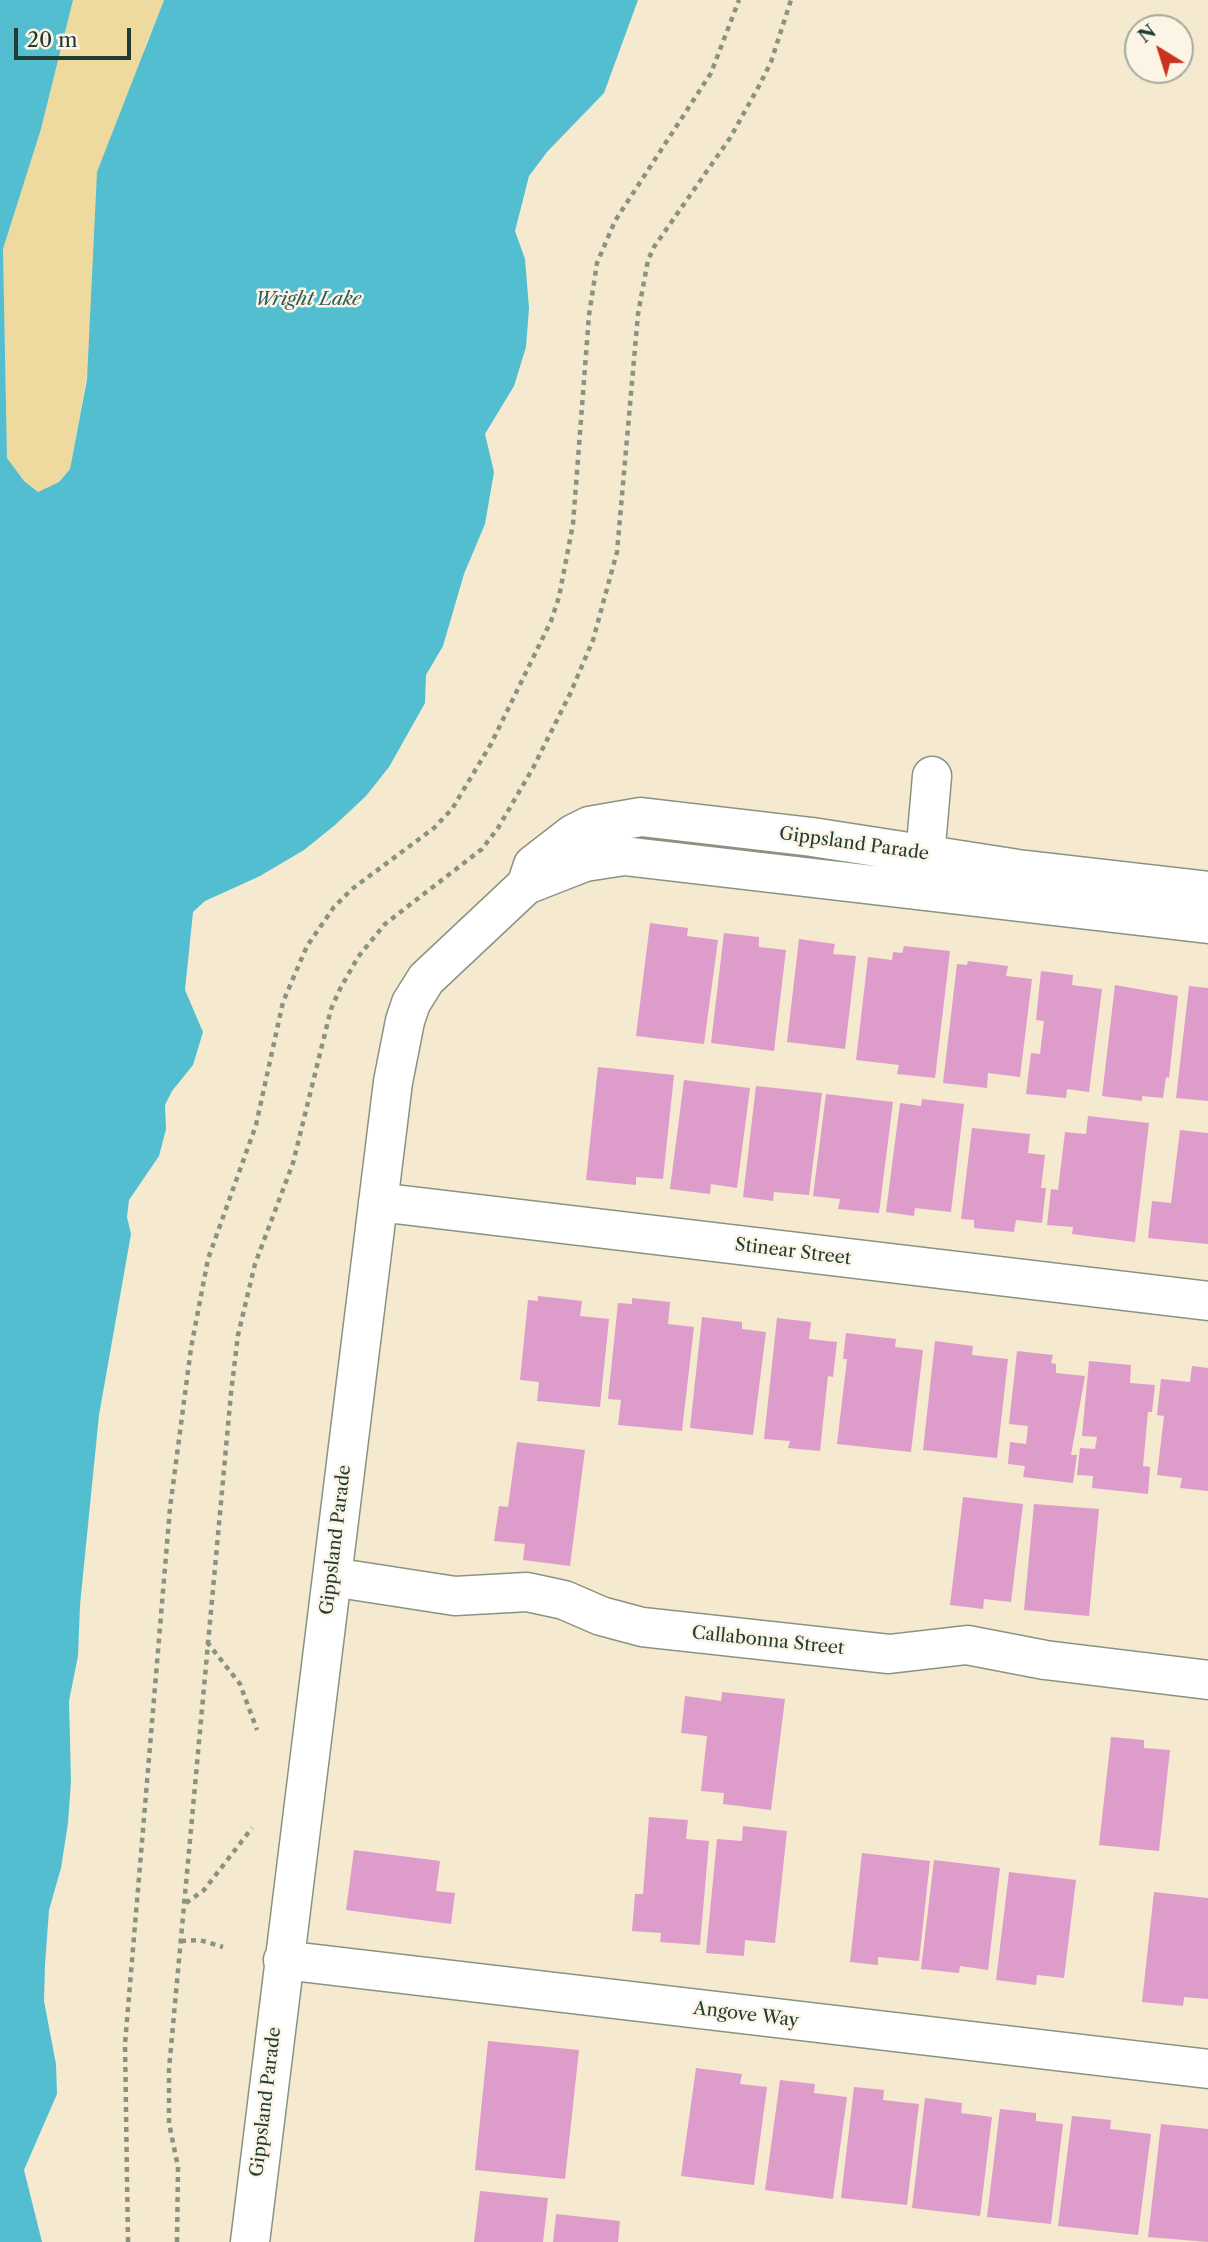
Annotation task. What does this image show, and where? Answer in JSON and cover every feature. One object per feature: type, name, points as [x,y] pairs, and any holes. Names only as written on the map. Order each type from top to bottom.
[{"type":"street","points":[[924,871],[932,776]]},
{"type":"street","name":"Gippsland Parade","points":[[250,2242],[393,1082],[411,1003],[436,968],[526,885],[533,865],[573,834],[589,826],[641,817],[1208,924]]},
{"type":"street","name":"Gippsland Parade","points":[[924,871],[1018,869],[1208,891]]},
{"type":"street","name":"Stinear Street","points":[[378,1202],[1208,1301]]},
{"type":"street","name":"Callabonna Street","points":[[332,1577],[455,1596],[527,1592],[564,1600],[601,1616],[642,1628],[889,1654],[967,1645],[1045,1660],[1208,1680]]},
{"type":"street","name":"Angove Way","points":[[283,1960],[1208,2069]]},
{"type":"path","points":[[128,2242],[125,2044],[170,1508],[191,1348],[208,1259],[256,1125],[283,1002],[301,958],[334,907],[352,890],[434,828],[452,809],[491,744],[551,621],[562,585],[573,524],[589,315],[597,263],[615,221],[711,73],[739,0]]},
{"type":"path","points":[[207,1642],[240,1684],[257,1730]]},
{"type":"path","points":[[185,1903],[204,1890],[252,1828]]},
{"type":"path","points":[[181,1941],[200,1940],[223,1947]]},
{"type":"sand","points":[[73,0],[164,0],[145,46],[70,469],[59,482],[38,492],[24,481],[7,458],[3,249],[41,129]]},
{"type":"water","name":"Wright Lake","points":[[0,0],[73,0],[41,129],[3,249],[7,458],[24,481],[38,492],[59,482],[70,469],[87,379],[97,172],[164,0],[638,0],[604,93],[547,152],[529,176],[515,231],[525,259],[529,308],[526,347],[514,386],[485,434],[494,472],[485,524],[464,574],[443,646],[426,675],[425,703],[389,767],[366,796],[335,825],[304,850],[260,876],[205,901],[193,912],[185,990],[203,1032],[193,1065],[172,1091],[165,1105],[166,1129],[159,1156],[129,1200],[127,1217],[131,1234],[99,1415],[80,1605],[78,1656],[69,1701],[71,1781],[68,1823],[61,1868],[49,1910],[45,1965],[44,2001],[56,2064],[57,2094],[24,2170],[42,2242],[0,2242]]},
{"type":"building","points":[[650,923],[688,928],[687,936],[718,940],[704,1044],[636,1036]]},
{"type":"building","points":[[724,933],[759,937],[759,947],[786,950],[774,1051],[711,1043]]},
{"type":"building","points":[[799,939],[835,944],[833,954],[856,956],[845,1049],[787,1042]]},
{"type":"building","points":[[904,946],[950,951],[935,1078],[897,1074],[899,1065],[856,1060],[868,957],[892,960],[893,952],[902,953]]},
{"type":"building","points":[[968,961],[1008,966],[1006,976],[1032,979],[1020,1077],[988,1073],[987,1088],[943,1083],[957,964],[967,965]]},
{"type":"building","points":[[1041,971],[1073,975],[1072,985],[1102,989],[1089,1092],[1067,1089],[1066,1098],[1026,1094],[1031,1053],[1040,1054],[1044,1021],[1036,1020]]},
{"type":"building","points":[[1115,985],[1178,996],[1169,1078],[1166,1077],[1163,1098],[1142,1096],[1142,1101],[1102,1096]]},
{"type":"building","points":[[1189,986],[1208,988],[1208,1101],[1176,1098]]},
{"type":"building","points":[[598,1067],[674,1075],[663,1179],[636,1177],[636,1185],[586,1180]]},
{"type":"building","points":[[684,1080],[750,1088],[737,1188],[711,1184],[710,1194],[670,1189]]},
{"type":"building","points":[[756,1086],[822,1093],[809,1195],[774,1192],[773,1201],[743,1197]]},
{"type":"building","points":[[826,1094],[893,1102],[879,1213],[838,1209],[840,1199],[813,1196]]},
{"type":"building","points":[[922,1099],[964,1104],[951,1212],[915,1208],[914,1216],[886,1212],[900,1103],[921,1106]]},
{"type":"building","points":[[1088,1116],[1149,1123],[1135,1242],[1072,1234],[1073,1227],[1047,1225],[1051,1189],[1058,1190],[1065,1132],[1086,1134]]},
{"type":"building","points":[[972,1128],[1030,1134],[1028,1153],[1045,1155],[1041,1188],[1046,1188],[1042,1223],[1016,1220],[1014,1232],[974,1228],[974,1220],[961,1219]]},
{"type":"building","points":[[1180,1130],[1208,1133],[1208,1244],[1148,1238],[1152,1201],[1171,1203]]},
{"type":"building","points":[[538,1296],[582,1301],[580,1316],[609,1319],[600,1407],[537,1401],[539,1382],[520,1380],[528,1300],[538,1301]]},
{"type":"building","points":[[632,1298],[670,1302],[668,1324],[694,1327],[682,1431],[618,1425],[621,1400],[608,1399],[618,1303],[632,1304]]},
{"type":"building","points":[[702,1317],[742,1322],[742,1329],[766,1332],[753,1435],[690,1428]]},
{"type":"building","points":[[777,1318],[811,1322],[809,1339],[837,1342],[833,1377],[828,1376],[820,1451],[788,1448],[790,1441],[764,1439]]},
{"type":"building","points":[[846,1333],[896,1339],[895,1347],[923,1350],[911,1452],[837,1444],[847,1359],[843,1359]]},
{"type":"building","points":[[935,1341],[973,1346],[972,1355],[1008,1359],[997,1458],[923,1450]]},
{"type":"building","points":[[1017,1351],[1053,1355],[1051,1363],[1056,1364],[1056,1373],[1085,1376],[1071,1455],[1077,1455],[1073,1483],[1023,1477],[1025,1466],[1008,1464],[1010,1442],[1026,1444],[1028,1426],[1009,1424]]},
{"type":"building","points":[[1089,1361],[1131,1365],[1130,1383],[1155,1385],[1152,1412],[1148,1412],[1143,1466],[1150,1467],[1148,1494],[1092,1488],[1093,1476],[1077,1475],[1080,1448],[1095,1449],[1097,1437],[1082,1436]]},
{"type":"building","points":[[1192,1366],[1208,1368],[1208,1491],[1180,1488],[1182,1478],[1157,1475],[1164,1416],[1157,1415],[1161,1379],[1190,1382]]},
{"type":"building","points":[[517,1442],[585,1450],[570,1566],[523,1560],[525,1544],[494,1541],[499,1506],[508,1507]]},
{"type":"building","points":[[963,1497],[1023,1504],[1011,1602],[984,1599],[983,1609],[950,1605]]},
{"type":"building","points":[[1034,1504],[1099,1509],[1089,1616],[1024,1610]]},
{"type":"building","points":[[722,1692],[785,1699],[771,1810],[723,1804],[724,1793],[701,1791],[707,1736],[681,1733],[685,1696],[721,1701]]},
{"type":"building","points":[[1111,1737],[1144,1740],[1144,1748],[1170,1750],[1159,1851],[1099,1845]]},
{"type":"building","points":[[649,1817],[688,1820],[686,1839],[709,1841],[700,1945],[660,1942],[661,1933],[632,1931],[635,1894],[643,1894]]},
{"type":"building","points":[[743,1826],[787,1831],[775,1943],[745,1940],[744,1956],[706,1953],[717,1839],[742,1841]]},
{"type":"building","points":[[354,1850],[440,1861],[436,1891],[455,1893],[451,1924],[346,1910]]},
{"type":"building","points":[[862,1853],[930,1861],[919,1961],[878,1957],[878,1965],[850,1962]]},
{"type":"building","points":[[934,1860],[1000,1868],[988,1970],[960,1966],[959,1973],[921,1969]]},
{"type":"building","points":[[1009,1872],[1076,1880],[1064,1978],[1037,1975],[1036,1985],[996,1980]]},
{"type":"building","points":[[1154,1892],[1208,1898],[1208,1999],[1184,1997],[1183,2006],[1142,2002]]},
{"type":"building","points":[[488,2041],[579,2050],[565,2179],[475,2170]]},
{"type":"building","points":[[696,2068],[742,2074],[740,2084],[767,2087],[754,2185],[681,2176]]},
{"type":"building","points":[[780,2080],[815,2084],[814,2093],[847,2097],[833,2199],[765,2190]]},
{"type":"building","points":[[854,2087],[884,2090],[883,2100],[919,2104],[907,2205],[841,2198]]},
{"type":"building","points":[[925,2098],[962,2103],[961,2113],[992,2117],[980,2216],[912,2208]]},
{"type":"building","points":[[1000,2109],[1036,2113],[1036,2121],[1063,2124],[1051,2224],[987,2217]]},
{"type":"building","points":[[1072,2116],[1111,2120],[1110,2129],[1151,2134],[1138,2235],[1058,2226]]},
{"type":"building","points":[[1161,2124],[1208,2129],[1208,2242],[1148,2237]]},
{"type":"building","points":[[480,2191],[548,2198],[543,2242],[474,2242]]},
{"type":"building","points":[[556,2214],[620,2221],[618,2242],[553,2242]]}]
